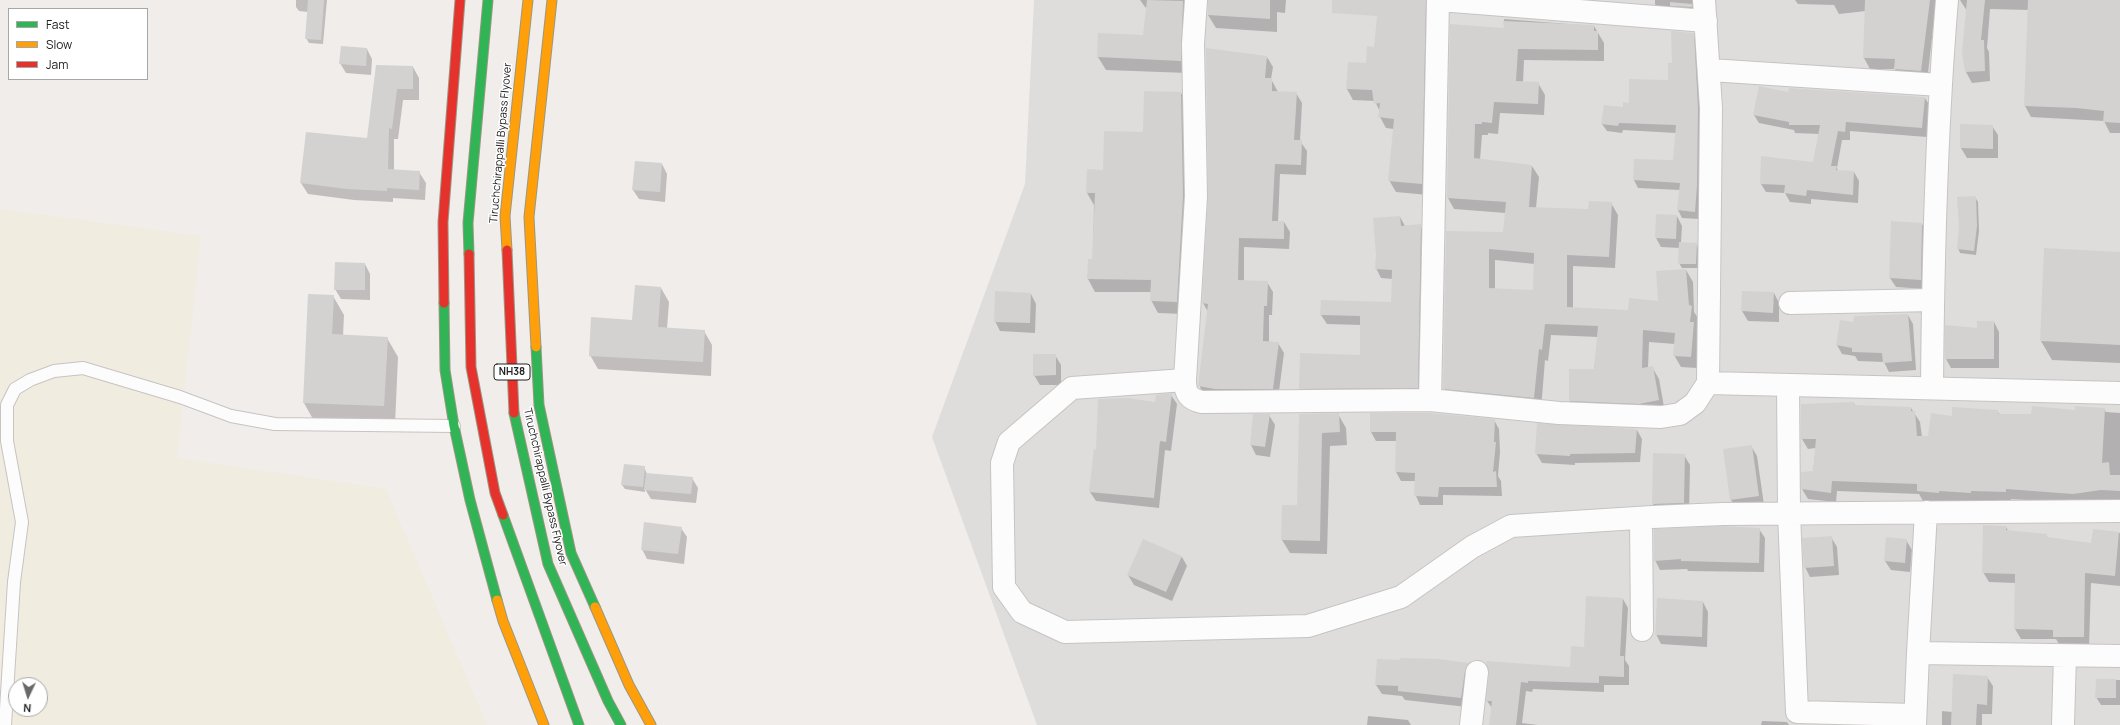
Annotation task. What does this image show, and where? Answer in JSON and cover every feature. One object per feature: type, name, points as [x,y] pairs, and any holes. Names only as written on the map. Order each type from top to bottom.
[{"type":"main road","points":[[460,0],[443,222],[445,370],[454,426],[470,500],[503,621],[544,725]]},
{"type":"main road","points":[[488,0],[468,223],[471,367],[495,493],[579,725]]},
{"type":"main road","name":"Tiruchchirappalli Bypass Flyover","points":[[528,0],[505,216],[514,410],[548,564],[608,701],[621,725]]},
{"type":"main road","points":[[552,0],[529,217],[538,405],[571,553],[629,685],[651,725]]},
{"type":"street","points":[[1196,0],[1194,44],[1196,196],[1185,380],[1187,394],[1192,399],[1202,402],[1430,400],[1559,413],[1661,417],[1680,414],[1695,403],[1708,383],[1711,108],[1710,70],[1705,10],[1439,0],[1430,400]]},
{"type":"street","points":[[1932,388],[1933,300],[1940,85],[1947,0]]},
{"type":"street","points":[[1710,70],[1940,85]]},
{"type":"street","points":[[1790,303],[1933,300]]},
{"type":"street","points":[[1185,380],[1072,388],[1009,442],[1002,463],[1004,587],[1022,612],[1065,632],[1308,626],[1401,597],[1472,547],[1511,526],[1641,518],[1789,513],[2120,511]]},
{"type":"street","points":[[1708,383],[2120,392]]},
{"type":"street","points":[[1788,385],[1789,513],[1797,719],[1915,720],[1926,512]]},
{"type":"street","points":[[1641,518],[1642,630]]},
{"type":"street","points":[[1918,653],[2120,656]]},
{"type":"street","points":[[2063,725],[2065,656]]},
{"type":"street","points":[[1471,725],[1477,672]]},
{"type":"lane","points":[[5,725],[14,582],[22,522],[7,441],[7,405],[15,389],[30,380],[54,371],[83,368],[251,421],[275,424],[454,426]]},
{"type":"shaded area","points":[[1034,0],[2120,0],[2120,725],[1037,725],[932,437],[1025,184]]},
{"type":"shaded area","points":[[0,209],[201,236],[177,458],[386,489],[487,725],[0,725]]},
{"type":"building","points":[[308,0],[324,0],[321,40],[305,39]]},
{"type":"building","points":[[1147,0],[1183,1],[1181,61],[1097,57],[1098,33],[1143,35]]},
{"type":"building","points":[[1208,0],[1270,0],[1270,19],[1208,15]]},
{"type":"building","points":[[1332,0],[1426,0],[1422,184],[1388,181],[1394,119],[1378,117],[1380,103],[1374,104],[1372,90],[1346,89],[1348,62],[1366,63],[1367,46],[1374,47],[1377,16],[1332,13]]},
{"type":"building","points":[[1865,0],[1930,0],[1921,71],[1894,69],[1895,59],[1863,58]]},
{"type":"building","points":[[1967,0],[1985,0],[1981,40],[1984,40],[1985,71],[1965,72],[1962,52]]},
{"type":"building","points":[[2028,0],[2120,0],[2120,123],[2103,122],[2104,111],[2076,108],[2024,106]]},
{"type":"building","points":[[1670,2],[1692,4],[1692,7],[1670,6]]},
{"type":"building","points":[[1503,21],[1594,25],[1594,31],[1598,31],[1598,50],[1518,49],[1516,81],[1539,82],[1538,104],[1494,102],[1492,123],[1482,122],[1482,124],[1475,124],[1474,158],[1532,165],[1529,207],[1588,209],[1589,201],[1612,202],[1609,257],[1567,255],[1567,307],[1628,310],[1629,298],[1658,301],[1656,271],[1686,269],[1689,305],[1692,306],[1690,322],[1694,322],[1691,357],[1673,356],[1675,333],[1643,330],[1642,368],[1653,366],[1659,400],[1639,404],[1569,401],[1569,369],[1594,369],[1598,326],[1545,324],[1542,350],[1539,349],[1534,398],[1443,389],[1446,231],[1503,232],[1506,202],[1447,198],[1450,24],[1504,28]],"holes":[[[1489,249],[1534,253],[1533,290],[1489,288]]]},
{"type":"building","points":[[1671,31],[1694,33],[1698,108],[1697,186],[1695,212],[1677,210],[1680,183],[1633,180],[1634,159],[1673,160],[1676,125],[1619,123],[1618,126],[1601,124],[1604,105],[1623,107],[1623,102],[1629,103],[1629,79],[1668,80],[1668,63],[1672,63]]},
{"type":"building","points":[[341,46],[367,48],[366,66],[339,64]]},
{"type":"building","points":[[1206,48],[1267,56],[1265,78],[1272,78],[1272,91],[1297,92],[1294,140],[1302,140],[1301,165],[1275,164],[1272,221],[1284,221],[1284,239],[1239,238],[1238,280],[1268,281],[1267,306],[1264,306],[1263,341],[1279,342],[1273,389],[1215,389],[1198,386],[1208,304],[1202,303],[1208,196]]},
{"type":"building","points":[[376,65],[413,66],[413,89],[397,89],[392,129],[389,128],[388,169],[420,171],[419,190],[387,188],[387,191],[347,189],[300,183],[306,132],[367,138]]},
{"type":"building","points":[[1759,86],[1788,92],[1789,88],[1925,97],[1922,128],[1846,122],[1845,132],[1838,131],[1831,166],[1837,166],[1836,170],[1854,171],[1853,195],[1807,190],[1806,196],[1784,193],[1785,185],[1760,184],[1761,156],[1813,162],[1820,125],[1789,125],[1789,122],[1753,115]]},
{"type":"building","points":[[1144,91],[1181,92],[1183,196],[1177,302],[1150,301],[1151,280],[1087,279],[1088,259],[1092,259],[1095,193],[1086,193],[1087,169],[1103,170],[1104,131],[1143,132]]},
{"type":"building","points":[[1960,124],[1993,125],[1993,149],[1960,148]]},
{"type":"building","points":[[635,161],[662,163],[660,192],[632,190]]},
{"type":"building","points":[[1976,196],[1977,226],[1974,251],[1957,249],[1959,227],[1957,197]]},
{"type":"building","points":[[1656,214],[1677,215],[1676,239],[1655,238]]},
{"type":"building","points":[[1400,216],[1401,226],[1421,224],[1418,388],[1299,389],[1300,353],[1360,355],[1360,316],[1320,315],[1321,300],[1391,302],[1392,270],[1375,269],[1376,255],[1373,218]]},
{"type":"building","points":[[1891,221],[1922,223],[1921,280],[1889,278]]},
{"type":"building","points":[[1679,242],[1697,243],[1696,264],[1678,264]]},
{"type":"building","points":[[2044,248],[2120,252],[2120,345],[2040,341]]},
{"type":"building","points":[[335,262],[365,263],[365,290],[334,290]]},
{"type":"building","points":[[635,285],[661,287],[658,327],[705,330],[703,362],[589,356],[591,317],[632,320]]},
{"type":"building","points":[[995,291],[1031,293],[1030,323],[994,322]]},
{"type":"building","points":[[1742,291],[1774,292],[1773,313],[1741,311]]},
{"type":"building","points":[[308,294],[334,295],[332,334],[388,337],[384,406],[303,403]]},
{"type":"building","points":[[1908,314],[1912,361],[1883,363],[1882,353],[1852,352],[1852,348],[1836,345],[1840,320],[1853,322],[1854,316]]},
{"type":"building","points":[[1977,321],[1994,321],[1994,359],[1945,359],[1945,325],[1977,328]]},
{"type":"building","points":[[1033,354],[1056,354],[1056,375],[1033,376]]},
{"type":"building","points":[[1172,393],[1166,442],[1160,441],[1154,498],[1089,492],[1094,449],[1096,450],[1098,399],[1127,398],[1155,402],[1156,395]]},
{"type":"building","points":[[1854,402],[1854,405],[1911,407],[1911,411],[1915,411],[1917,436],[1928,436],[1931,413],[1952,416],[1952,407],[1998,410],[1998,414],[2031,414],[2032,406],[2075,410],[2075,406],[2105,408],[2102,463],[2109,462],[2110,475],[2120,475],[2120,491],[2101,490],[2073,494],[2006,489],[2006,492],[1971,491],[1971,493],[1939,491],[1939,493],[1917,491],[1917,484],[1832,481],[1831,493],[1801,489],[1801,472],[1813,471],[1816,439],[1801,439],[1801,404]]},
{"type":"building","points":[[1339,413],[1340,432],[1322,433],[1320,541],[1281,540],[1282,505],[1297,505],[1299,414]]},
{"type":"building","points":[[1370,413],[1429,413],[1495,419],[1494,442],[1496,442],[1493,472],[1496,471],[1497,487],[1439,487],[1438,497],[1414,496],[1415,473],[1395,472],[1396,432],[1370,432]]},
{"type":"building","points":[[1253,414],[1270,414],[1265,447],[1250,445]]},
{"type":"building","points":[[1537,423],[1637,429],[1635,453],[1570,454],[1570,456],[1535,454]]},
{"type":"building","points":[[1752,445],[1759,496],[1730,500],[1723,449]]},
{"type":"building","points":[[1653,453],[1685,454],[1684,503],[1652,504]]},
{"type":"building","points":[[624,464],[645,466],[643,487],[621,485]]},
{"type":"building","points":[[646,473],[693,477],[691,494],[644,490]]},
{"type":"building","points":[[644,522],[682,527],[678,554],[641,550]]},
{"type":"building","points":[[1983,525],[2007,526],[2006,530],[2047,534],[2047,537],[2091,543],[2093,529],[2119,532],[2115,576],[2085,573],[2084,637],[2053,637],[2053,630],[2014,629],[2015,574],[1982,573]]},
{"type":"building","points":[[1723,526],[1760,528],[1759,563],[1681,561],[1681,559],[1654,561],[1654,529]]},
{"type":"building","points":[[1832,536],[1834,566],[1804,568],[1802,538]]},
{"type":"building","points":[[1886,537],[1907,539],[1905,563],[1884,561]]},
{"type":"building","points":[[1143,539],[1182,556],[1166,592],[1127,575]]},
{"type":"building","points":[[1586,596],[1623,598],[1620,656],[1624,656],[1624,677],[1599,676],[1599,683],[1521,682],[1516,725],[1489,725],[1492,701],[1486,701],[1489,673],[1486,661],[1570,667],[1571,646],[1584,647]]},
{"type":"building","points":[[1657,598],[1703,601],[1702,637],[1655,635]]},
{"type":"building","points":[[1400,658],[1439,659],[1469,663],[1465,671],[1461,698],[1398,691],[1398,686],[1375,685],[1377,659],[1400,660]]},
{"type":"building","points":[[1953,674],[1988,676],[1987,705],[1977,704],[1976,725],[1951,725]]},
{"type":"building","points":[[2096,679],[2116,679],[2116,698],[2095,698]]},
{"type":"traffic: fast","points":[[469,254],[468,223],[488,0]]},
{"type":"traffic: fast","points":[[444,303],[445,370],[454,426],[470,500],[497,600]]},
{"type":"traffic: fast","points":[[536,347],[539,405],[571,553],[595,607]]},
{"type":"traffic: fast","points":[[514,413],[548,564],[608,701],[621,725]]},
{"type":"traffic: fast","points":[[503,515],[579,725]]},
{"type":"traffic: slow","points":[[507,250],[505,216],[528,0]]},
{"type":"traffic: slow","points":[[536,347],[529,217],[552,0]]},
{"type":"traffic: slow","points":[[497,600],[503,621],[544,725]]},
{"type":"traffic: slow","points":[[595,607],[629,685],[651,725]]},
{"type":"traffic: jam","points":[[444,303],[443,222],[460,0]]},
{"type":"traffic: jam","points":[[507,250],[514,413]]},
{"type":"traffic: jam","points":[[469,254],[471,367],[495,493],[503,515]]}]
